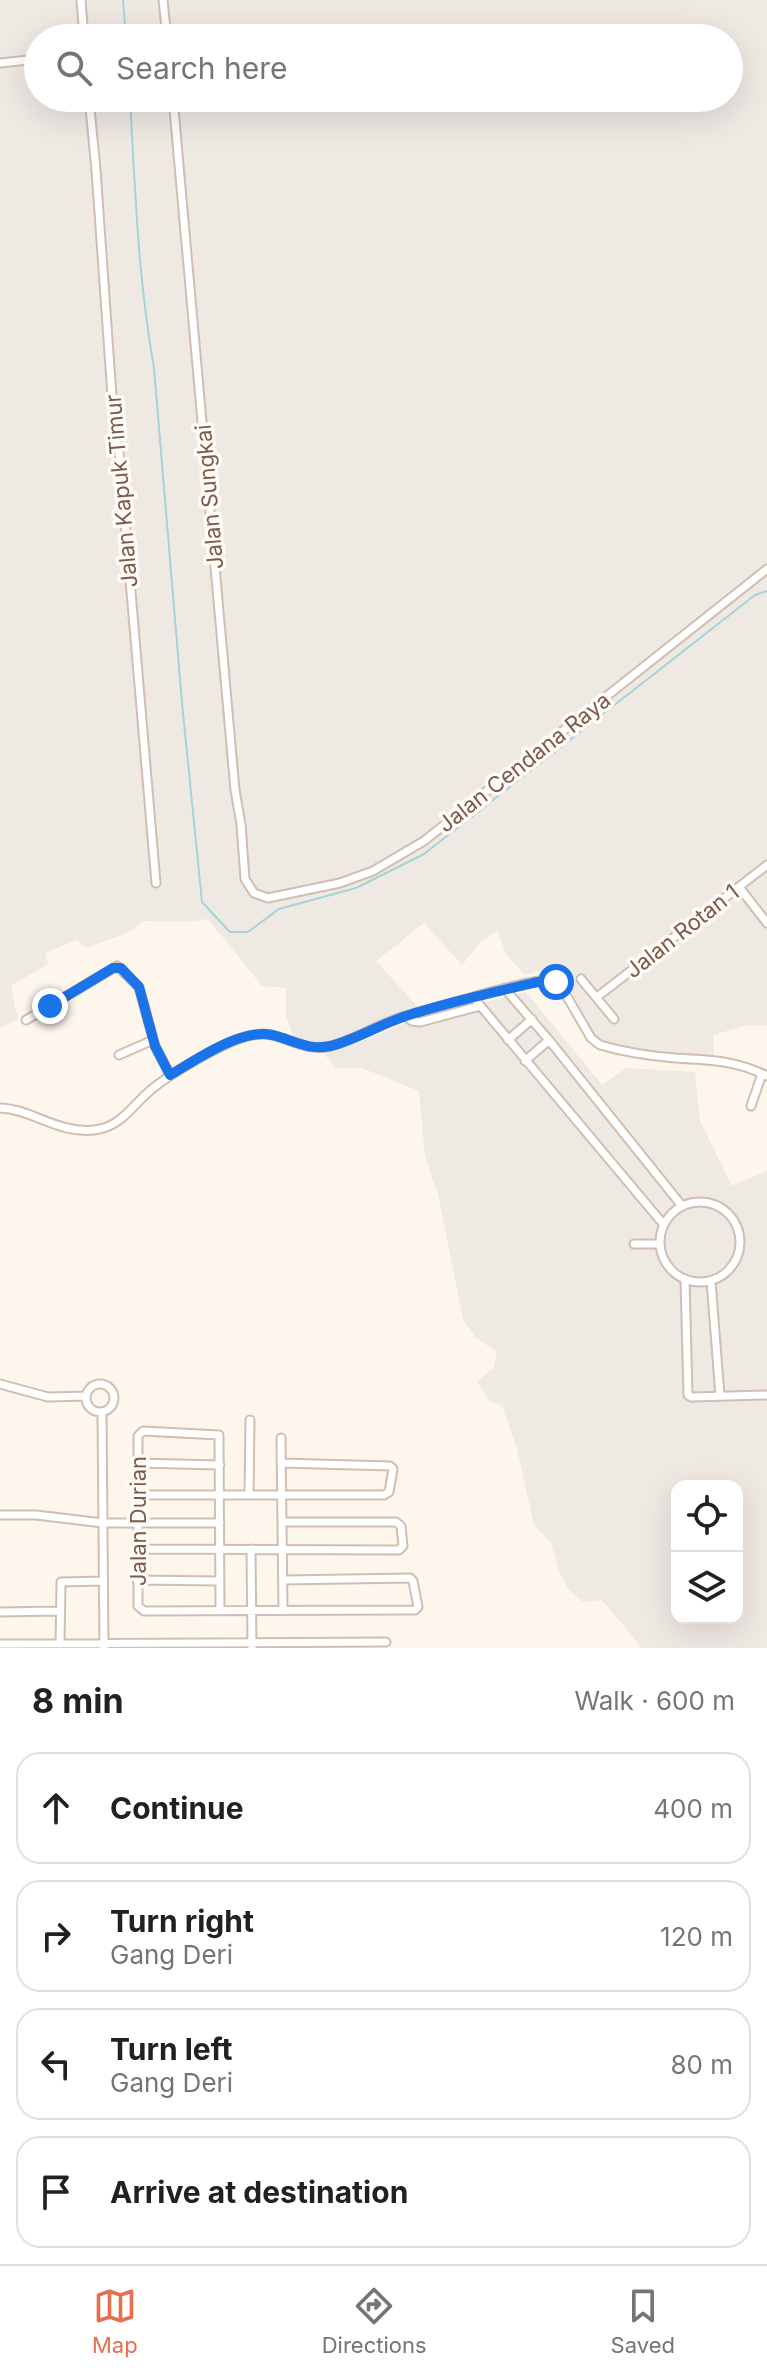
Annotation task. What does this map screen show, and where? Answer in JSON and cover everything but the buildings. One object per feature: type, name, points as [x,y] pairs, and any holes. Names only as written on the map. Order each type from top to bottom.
[{"type":"street","points":[[81,0],[83,24]]},
{"type":"street","points":[[163,0],[166,24]]},
{"type":"street","points":[[0,63],[24,60]]},
{"type":"street","name":"Jalan Kapuk Timur","points":[[90,112],[114,424],[119,452],[156,883]]},
{"type":"street","name":"Jalan Sungkai","points":[[174,112],[235,790],[245,879],[254,893]]},
{"type":"street","name":"Jalan Cendana Raya","points":[[254,893],[268,898],[340,883],[373,871],[410,850],[766,571]]},
{"type":"street","name":"Jalan Rotan 1","points":[[597,997],[767,865]]},
{"type":"street","points":[[739,887],[767,923]]},
{"type":"street","points":[[26,1020],[117,966],[139,987],[153,1040],[170,1075]]},
{"type":"street","points":[[581,979],[614,1019]]},
{"type":"street","points":[[0,1108],[18,1111],[57,1126],[92,1131],[121,1120],[148,1092],[205,1054],[258,1033],[311,1048],[323,1047],[406,1016],[538,982],[556,982],[562,988],[591,1038],[600,1045],[671,1058],[718,1060],[765,1075],[751,1106]]},
{"type":"street","points":[[505,989],[682,1206]]},
{"type":"street","points":[[473,997],[664,1225]]},
{"type":"street","points":[[406,1016],[420,1022],[480,1006]]},
{"type":"street","points":[[508,1040],[532,1019]]},
{"type":"street","points":[[119,1055],[153,1040]]},
{"type":"street","points":[[525,1061],[549,1040]]},
{"type":"street","points":[[702,1202],[715,1205],[731,1217],[737,1228],[740,1241],[736,1260],[723,1275],[711,1281],[685,1280],[669,1268],[662,1257],[660,1244],[664,1225],[682,1206],[702,1202]]},
{"type":"street","points":[[634,1244],[660,1244]]},
{"type":"street","points":[[685,1280],[688,1395],[767,1395]]},
{"type":"street","points":[[711,1281],[720,1396]]},
{"type":"street","points":[[0,1384],[48,1397],[86,1396]]},
{"type":"street","points":[[98,1384],[111,1389],[114,1396],[109,1409],[102,1412],[89,1407],[86,1396],[89,1389],[98,1384]]},
{"type":"street","points":[[102,1412],[104,1646]]},
{"type":"street","points":[[249,1495],[250,1420]]},
{"type":"street","name":"Jalan Durian","points":[[220,1465],[217,1433],[140,1433],[137,1463],[138,1606],[144,1611],[220,1610]]},
{"type":"street","points":[[281,1438],[283,1610]]},
{"type":"street","points":[[137,1463],[220,1465],[220,1610],[415,1610],[418,1607],[410,1578],[283,1580]]},
{"type":"street","points":[[137,1495],[384,1495],[389,1492],[393,1469],[390,1466],[281,1463]]},
{"type":"street","points":[[0,1515],[36,1515],[103,1523],[220,1523]]},
{"type":"street","points":[[138,1549],[399,1550],[403,1546],[401,1526],[396,1522],[282,1522]]},
{"type":"street","points":[[251,1549],[252,1645]]},
{"type":"street","points":[[137,1580],[219,1581]]},
{"type":"street","points":[[60,1644],[61,1582],[102,1581]]},
{"type":"street","points":[[0,1612],[59,1611]]},
{"type":"street","points":[[0,1644],[104,1646],[386,1642]]},
{"type":"shaded area","points":[[0,0],[767,0],[767,1026],[748,1025],[713,1035],[714,1055],[666,1054],[606,1042],[595,1036],[564,977],[564,968],[549,968],[525,975],[506,955],[498,931],[481,941],[462,965],[424,923],[376,961],[420,1009],[385,1019],[336,1041],[310,1044],[293,1036],[286,1016],[286,988],[262,986],[208,919],[144,921],[127,933],[86,948],[76,940],[45,953],[48,964],[11,986],[18,1020],[0,1027]]},
{"type":"shaded area","points":[[526,992],[602,1085],[626,1068],[695,1072],[700,1121],[732,1186],[767,1171],[767,1648],[642,1648],[602,1600],[583,1602],[568,1589],[551,1543],[534,1525],[516,1445],[502,1406],[489,1400],[477,1382],[494,1367],[497,1352],[475,1337],[463,1319],[438,1195],[425,1156],[419,1091],[362,1068],[335,1068],[323,1052],[356,1044],[405,1023]]},
{"type":"waterway","points":[[123,0],[125,24]]},
{"type":"waterway","points":[[131,112],[141,267],[154,368],[202,902],[230,932],[248,932],[279,909],[356,888],[424,854],[755,595],[767,591]]},
{"type":"route","points":[[50,1006],[113,968],[121,968],[139,987],[155,1046],[170,1075],[205,1054],[249,1035],[273,1035],[311,1048],[323,1047],[412,1014],[505,989],[538,982],[556,982]]}]
